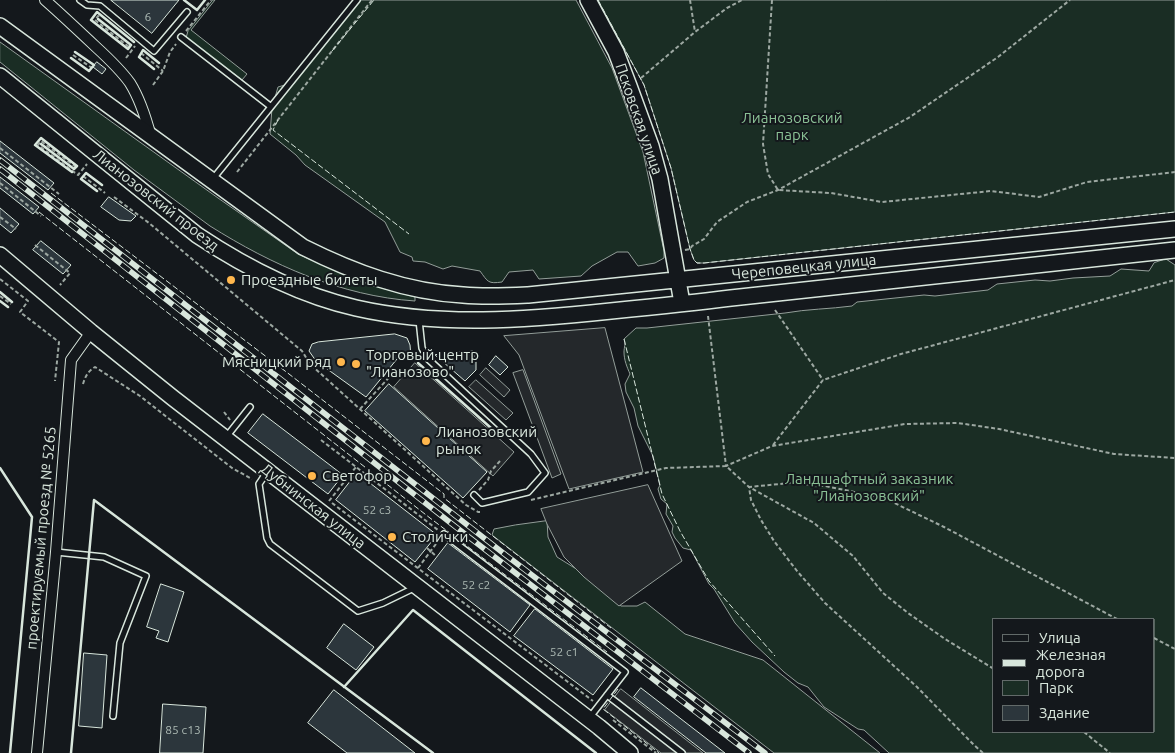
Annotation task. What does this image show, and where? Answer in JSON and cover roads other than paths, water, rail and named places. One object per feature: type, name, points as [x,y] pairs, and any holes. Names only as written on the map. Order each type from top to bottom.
[{"type":"main road","name":"Псковская улица","points":[[588,0],[616,52],[651,146],[660,179],[682,304]]},
{"type":"main road","points":[[0,26],[212,180]]},
{"type":"main road","name":"Лианозовский проезд","points":[[0,76],[197,235],[255,269],[310,294],[356,308],[445,319]]},
{"type":"main road","name":"Череповецкая улица","points":[[212,180],[303,246],[325,258],[373,278],[402,286],[462,296],[528,295],[1174,230]]},
{"type":"main road","name":"Череповецкая улица","points":[[445,319],[529,319],[1175,250]]},
{"type":"main road","name":"Дубнинская улица","points":[[0,255],[173,398],[230,433],[268,471],[630,753]]},
{"type":"street","points":[[45,0],[122,73],[141,105],[148,122],[151,137]]},
{"type":"street","name":"проектируемый проезд № 5265","points":[[37,753],[56,552],[71,360],[92,332]]},
{"type":"lane","points":[[80,0],[87,5],[100,6],[154,51],[186,12]]},
{"type":"lane","points":[[212,180],[357,0]]},
{"type":"lane","points":[[181,37],[270,106]]},
{"type":"lane","points":[[419,317],[422,348],[428,359],[531,454],[546,473],[528,492],[482,503],[474,495]]},
{"type":"lane","points":[[230,433],[250,407]]},
{"type":"lane","points":[[268,471],[260,484],[267,538],[270,544],[358,611],[383,603],[417,587]]},
{"type":"lane","points":[[444,534],[625,672],[588,719]]},
{"type":"lane","points":[[56,552],[104,557],[146,576],[120,643],[113,716]]},
{"type":"lane","points":[[607,695],[682,753]]},
{"type":"railway","points":[[0,160],[507,556],[765,753]]},
{"type":"railway","points":[[0,169],[452,524],[749,753]]},
{"type":"place","name":"Проездные билеты","points":[[231,280]]},
{"type":"place","name":"Мясницкий ряд","points":[[341,362]]},
{"type":"place","name":"Торговый центр \"Лианозово\"","points":[[356,364]]},
{"type":"place","name":"Лианозовский рынок","points":[[426,441]]},
{"type":"place","name":"Светофор","points":[[312,476]]},
{"type":"place","name":"Столички","points":[[392,537]]},
{"type":"park label","name":"Лианозовский парк","points":[[792,126]]},
{"type":"park label","name":"Ландшафтный заказник \"Лианозовский\"","points":[[869,488]]}]
